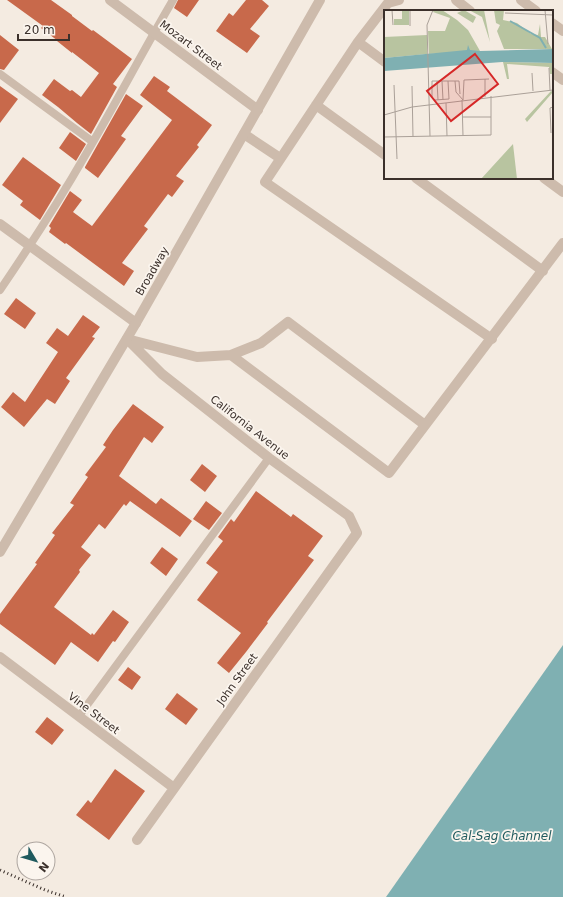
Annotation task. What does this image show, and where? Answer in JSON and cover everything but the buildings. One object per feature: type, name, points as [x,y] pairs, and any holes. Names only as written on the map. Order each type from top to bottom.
[{"type":"street","name":"Mozart Street","points":[[110,0],[258,110]]},
{"type":"street","name":"Broadway","points":[[0,552],[127,339],[320,0]]},
{"type":"street","points":[[400,0],[388,3],[358,42],[265,182],[492,339]]},
{"type":"street","points":[[456,0],[469,10]]},
{"type":"street","points":[[521,0],[535,10]]},
{"type":"street","points":[[553,23],[563,30]]},
{"type":"street","points":[[358,42],[384,61]]},
{"type":"street","points":[[553,73],[563,80]]},
{"type":"street","points":[[316,104],[384,154]]},
{"type":"street","points":[[244,134],[280,158]]},
{"type":"street","points":[[417,179],[542,271]]},
{"type":"street","points":[[545,179],[563,192]]},
{"type":"street","points":[[0,224],[136,323]]},
{"type":"street","points":[[231,355],[389,472],[492,339],[563,243]]},
{"type":"street","points":[[127,339],[197,357],[231,355],[262,342],[288,322],[426,425]]},
{"type":"street","name":"California Avenue","points":[[127,339],[162,374],[270,458],[349,516],[357,533]]},
{"type":"street","name":"John Street","points":[[137,840],[357,533]]},
{"type":"street","name":"Vine Street","points":[[0,657],[174,788]]},
{"type":"lane","points":[[0,290],[30,246],[93,142],[173,0]]},
{"type":"lane","points":[[0,74],[93,142]]},
{"type":"lane","points":[[79,716],[270,458]]},
{"type":"water","name":"Cal-Sag Channel","points":[[563,645],[563,897],[386,897]]},
{"type":"railway","points":[[0,870],[45,890],[66,897]]}]
